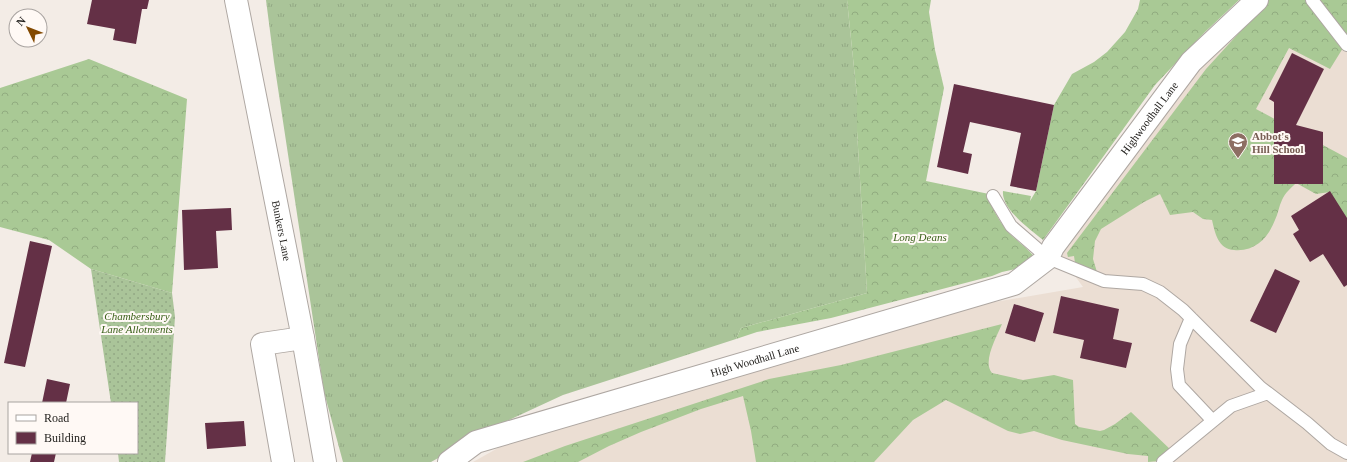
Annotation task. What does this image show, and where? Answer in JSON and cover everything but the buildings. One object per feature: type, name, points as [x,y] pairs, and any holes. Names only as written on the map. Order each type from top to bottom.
[{"type":"street","name":"Bunkers Lane","points":[[236,0],[303,338],[325,462]]},
{"type":"street","name":"Highwoodhall Lane","points":[[1051,253],[1191,62],[1257,0]]},
{"type":"street","name":"High Woodhall Lane","points":[[449,462],[476,442],[1014,284],[1051,253]]},
{"type":"street","points":[[283,462],[262,344],[303,338]]},
{"type":"lane","points":[[1312,0],[1347,45]]},
{"type":"lane","points":[[993,196],[1011,226],[1051,253],[1104,281],[1143,284],[1160,292],[1183,310],[1260,387],[1307,423],[1331,444],[1347,453]]},
{"type":"lane","points":[[1191,318],[1180,344],[1177,369],[1179,385],[1213,421]]},
{"type":"lane","points":[[1163,462],[1231,406],[1268,393]]},
{"type":"shaded area","name":"Abbot's Hill School","points":[[1261,0],[1347,0],[1347,462],[473,462],[498,448],[533,433],[960,308],[1083,287],[1059,254],[1201,65]]},
{"type":"green space","points":[[266,0],[847,0],[857,97],[857,131],[867,293],[741,328],[736,339],[563,395],[494,427],[431,462],[343,462],[324,392]]},
{"type":"green space","name":"Long Deans","points":[[847,0],[931,0],[929,12],[935,50],[944,88],[926,181],[989,194],[988,198],[1003,226],[1030,252],[1038,264],[1002,272],[992,276],[831,318],[757,332],[736,339],[741,328],[867,293],[857,131],[857,97]]},
{"type":"green space","points":[[1140,0],[1239,0],[1205,32],[1155,85],[1043,240],[1011,212],[1004,198],[1003,191],[1031,196],[1030,201],[1036,191],[1054,105],[1072,74],[1094,62],[1107,52],[1125,32],[1138,9]]},
{"type":"green space","points":[[1269,0],[1306,0],[1343,48],[1330,69],[1289,48],[1256,109],[1347,158],[1347,218],[1342,220],[1330,192],[1316,194],[1296,183],[1283,197],[1269,233],[1260,242],[1248,249],[1234,250],[1224,247],[1218,240],[1212,220],[1203,219],[1193,212],[1170,215],[1160,194],[1144,202],[1101,229],[1095,241],[1093,259],[1097,272],[1075,263],[1074,256],[1068,257],[1067,253],[1206,69]]},
{"type":"green space","points":[[1320,0],[1347,0],[1347,38]]},
{"type":"green space","points":[[89,59],[187,99],[172,293],[91,269],[49,240],[0,227],[0,88]]},
{"type":"green space","name":"Chambersbury Lane Allotments","points":[[91,269],[172,293],[175,317],[165,462],[119,462],[118,454],[138,454],[138,402],[111,402]]},
{"type":"green space","points":[[1002,324],[989,356],[989,368],[992,373],[1023,380],[1054,375],[1073,380],[1075,424],[1079,427],[1100,431],[1104,430],[1131,412],[1172,451],[1159,461],[1148,462],[1148,456],[1128,454],[1062,440],[1034,431],[1020,434],[1008,431],[946,400],[913,420],[874,462],[756,462],[743,396],[701,409],[641,432],[578,462],[523,462],[565,446],[769,379],[841,365]]},
{"type":"place","name":"Abbot's Hill School","points":[[1238,159]]}]
